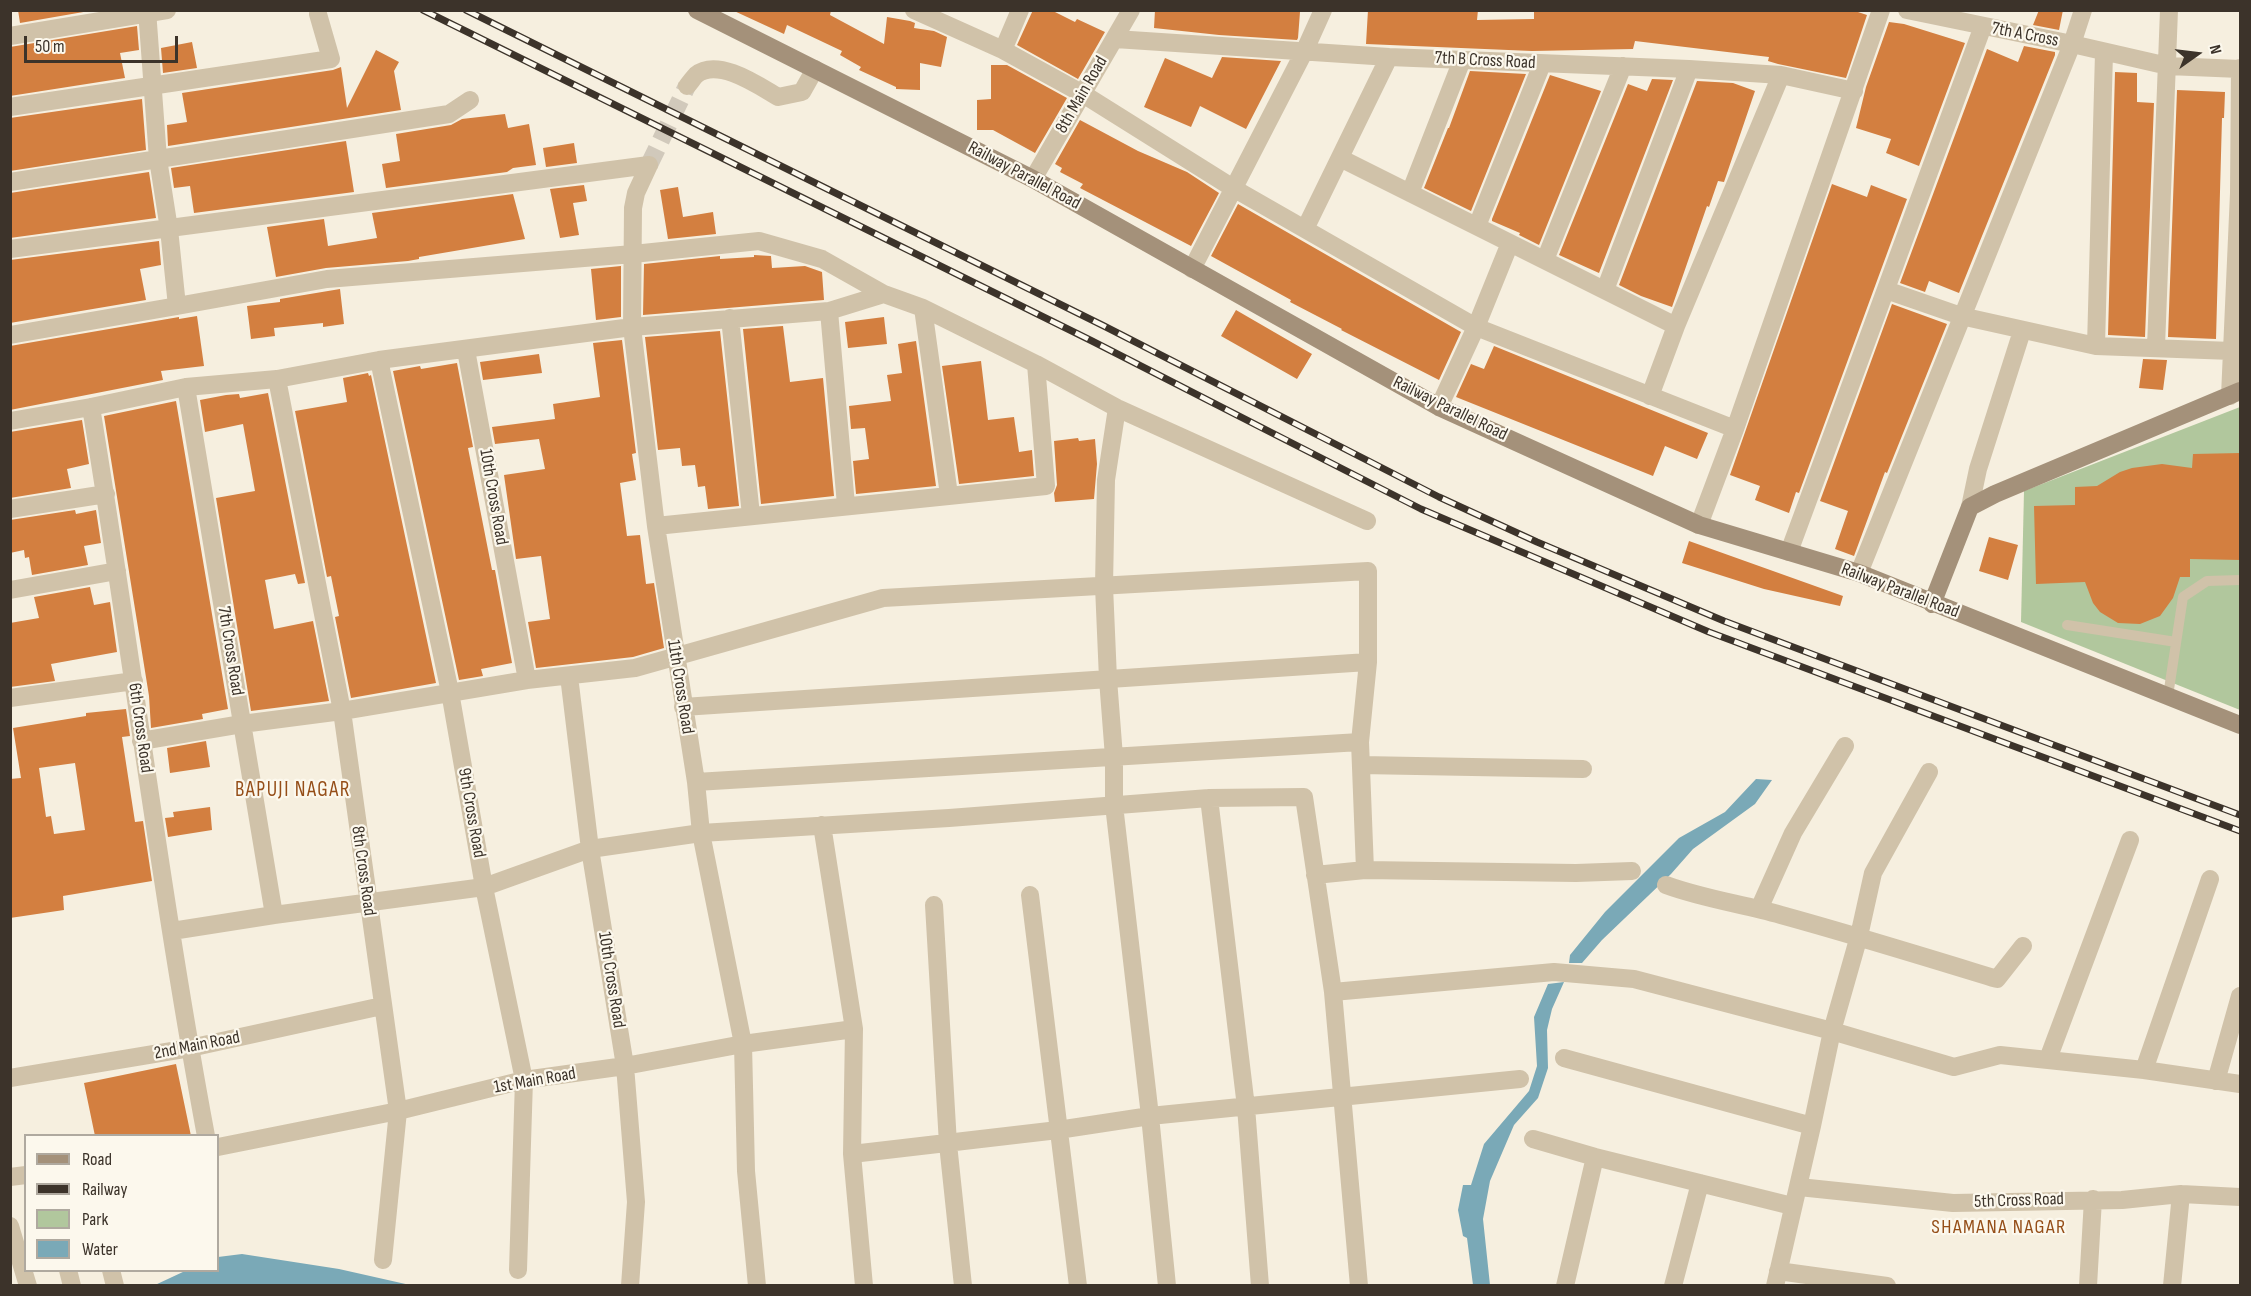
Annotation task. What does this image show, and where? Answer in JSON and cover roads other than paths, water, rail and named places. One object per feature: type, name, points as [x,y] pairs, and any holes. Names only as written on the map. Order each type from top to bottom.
[{"type":"street","points":[[10,36],[167,10]]},
{"type":"street","name":"Railway Parallel Road","points":[[697,10],[1033,179],[1439,407],[1699,525],[1859,573],[1932,604],[2241,725]]},
{"type":"street","points":[[1003,50],[1020,10]]},
{"type":"street","name":"8th Main Road","points":[[1033,179],[1131,10]]},
{"type":"street","points":[[1192,269],[1305,51],[1323,10]]},
{"type":"street","points":[[1699,525],[1735,429],[1881,10]]},
{"type":"street","name":"7th A Cross","points":[[1907,10],[2168,66],[2241,69]]},
{"type":"street","points":[[1859,573],[2072,44],[2083,10]]},
{"type":"street","points":[[2156,348],[2169,10]]},
{"type":"street","points":[[916,11],[1003,50],[1083,94],[1233,188],[1476,327],[1735,429]]},
{"type":"street","points":[[147,12],[158,159],[169,229],[177,306]]},
{"type":"street","points":[[10,106],[153,87],[331,59],[318,14]]},
{"type":"street","points":[[1789,552],[1983,26]]},
{"type":"street","name":"7th B Cross Road","points":[[1115,39],[1389,57],[1782,75],[1854,91]]},
{"type":"street","points":[[2096,346],[2104,53]]},
{"type":"street","points":[[1305,229],[1389,57]]},
{"type":"street","points":[[1410,193],[1462,60]]},
{"type":"street","points":[[1477,226],[1542,64]]},
{"type":"street","points":[[1545,260],[1623,66]]},
{"type":"street","points":[[687,86],[697,74],[716,69],[737,74],[778,97],[802,92],[816,69]]},
{"type":"street","points":[[1605,290],[1689,69]]},
{"type":"street","points":[[1970,507],[1995,494],[2235,394],[2232,351],[2240,193],[2241,69]]},
{"type":"street","points":[[1650,396],[1676,326],[1782,75]]},
{"type":"street","points":[[10,182],[449,114],[470,100]]},
{"type":"street","points":[[1340,158],[1676,326]]},
{"type":"street","name":"11th Cross Road","points":[[169,229],[649,165],[636,193],[633,208],[632,327],[656,525],[696,782],[701,832],[743,1044],[746,1171],[757,1286]]},
{"type":"street","points":[[10,249],[169,229]]},
{"type":"street","points":[[10,336],[327,279],[633,254],[759,241],[822,259],[884,294],[923,308],[1036,364],[1117,408],[1367,520]]},
{"type":"street","points":[[1439,407],[1476,327],[1510,243]]},
{"type":"street","points":[[1886,290],[1961,316],[2096,346],[2232,351]]},
{"type":"street","points":[[10,421],[186,387],[277,379],[379,360],[632,327],[829,311],[884,294]]},
{"type":"street","points":[[923,308],[949,495]]},
{"type":"street","points":[[829,311],[846,505]]},
{"type":"street","points":[[730,318],[751,515]]},
{"type":"street","points":[[1932,604],[1970,507],[1978,469],[2022,331]]},
{"type":"street","name":"10th Cross Road","points":[[466,350],[527,680]]},
{"type":"street","name":"9th Cross Road","points":[[379,360],[450,693],[484,887],[524,1080],[518,1270]]},
{"type":"street","points":[[656,525],[1046,486],[1036,364]]},
{"type":"street","name":"8th Cross Road","points":[[277,379],[342,711],[398,1111],[383,1260]]},
{"type":"street","name":"7th Cross Road","points":[[186,387],[274,915]]},
{"type":"street","name":"6th Cross Road","points":[[91,407],[134,681],[141,741],[206,1134]]},
{"type":"street","points":[[1117,408],[1106,480],[1104,586],[1114,756],[1114,805],[1167,1286]]},
{"type":"street","points":[[10,509],[106,494]]},
{"type":"street","points":[[141,741],[527,680],[635,668],[883,598],[1368,571],[1368,662],[1360,742],[1365,870]]},
{"type":"street","points":[[10,590],[117,572]]},
{"type":"street","points":[[683,707],[1368,662]]},
{"type":"street","name":"10th Cross Road","points":[[569,676],[590,849],[625,1066],[636,1202],[630,1286]]},
{"type":"street","points":[[10,698],[134,681]]},
{"type":"street","points":[[696,782],[1360,742]]},
{"type":"street","points":[[1759,909],[1793,833],[1845,746]]},
{"type":"street","points":[[1361,765],[1583,769]]},
{"type":"street","points":[[1887,1286],[1776,1278],[1792,1206],[1799,1187],[1832,1031],[1873,873],[1929,772]]},
{"type":"street","points":[[172,931],[484,887],[590,849],[701,832],[1209,798],[1304,797],[1333,992],[1359,1286]]},
{"type":"street","points":[[1209,798],[1246,1107],[1260,1286]]},
{"type":"street","points":[[822,825],[854,1029],[852,1154],[864,1286]]},
{"type":"street","points":[[2048,1059],[2130,840]]},
{"type":"street","points":[[1315,875],[1365,870],[1576,873],[1632,871]]},
{"type":"street","points":[[2144,1070],[2210,879]]},
{"type":"street","points":[[1666,885],[1692,894],[1759,909],[1858,936],[1997,979],[2023,946]]},
{"type":"street","points":[[1030,895],[1078,1286]]},
{"type":"street","points":[[934,905],[948,1143],[963,1286]]},
{"type":"street","points":[[1333,992],[1554,972],[1634,979],[1954,1066],[2001,1055],[2144,1070],[2241,1084]]},
{"type":"street","points":[[2216,1080],[2241,996]]},
{"type":"street","name":"2nd Main Road","points":[[10,1078],[190,1048],[382,1006]]},
{"type":"street","name":"1st Main Road","points":[[219,1147],[398,1111],[524,1080],[625,1066],[743,1044],[854,1029]]},
{"type":"street","points":[[1564,1058],[1812,1126]]},
{"type":"street","points":[[852,1154],[1058,1130],[1150,1116],[1520,1079]]},
{"type":"street","points":[[1533,1139],[1595,1157],[1792,1206]]},
{"type":"street","points":[[1565,1286],[1595,1157]]},
{"type":"street","points":[[1673,1286],[1700,1183]]},
{"type":"street","name":"5th Cross Road","points":[[1799,1187],[1953,1203],[2122,1200],[2181,1194],[2241,1197]]},
{"type":"street","points":[[2172,1286],[2181,1194]]},
{"type":"street","points":[[2088,1286],[2093,1199]]},
{"type":"street","points":[[10,1226],[28,1286]]},
{"type":"lane","points":[[2168,696],[2183,597],[2207,581],[2241,580]]},
{"type":"lane","points":[[2067,625],[2176,642]]},
{"type":"water","points":[[1756,779],[1772,780],[1755,804],[1693,849],[1582,963],[1569,963],[1570,955],[1605,912],[1679,838],[1725,812]]},
{"type":"water","points":[[1564,982],[1552,1009],[1547,1030],[1548,1068],[1538,1098],[1514,1125],[1490,1181],[1483,1219],[1490,1285],[1473,1285],[1467,1238],[1463,1236],[1458,1210],[1463,1185],[1471,1185],[1484,1144],[1529,1091],[1537,1066],[1534,1017],[1548,984]]},
{"type":"water","points":[[242,1254],[339,1269],[410,1285],[155,1285],[183,1272],[219,1272],[219,1257]]},
{"type":"tunnel","points":[[649,165],[687,86]]},
{"type":"railway","points":[[423,10],[1092,341],[1421,509],[1709,632],[2240,831]]},
{"type":"railway","points":[[466,10],[1104,326],[1439,497],[1537,542],[1724,621],[2240,815]]},
{"type":"district","name":"BAPUJI NAGAR","points":[[293,791]]},
{"type":"district","name":"SHAMANA NAGAR","points":[[1999,1228]]}]
